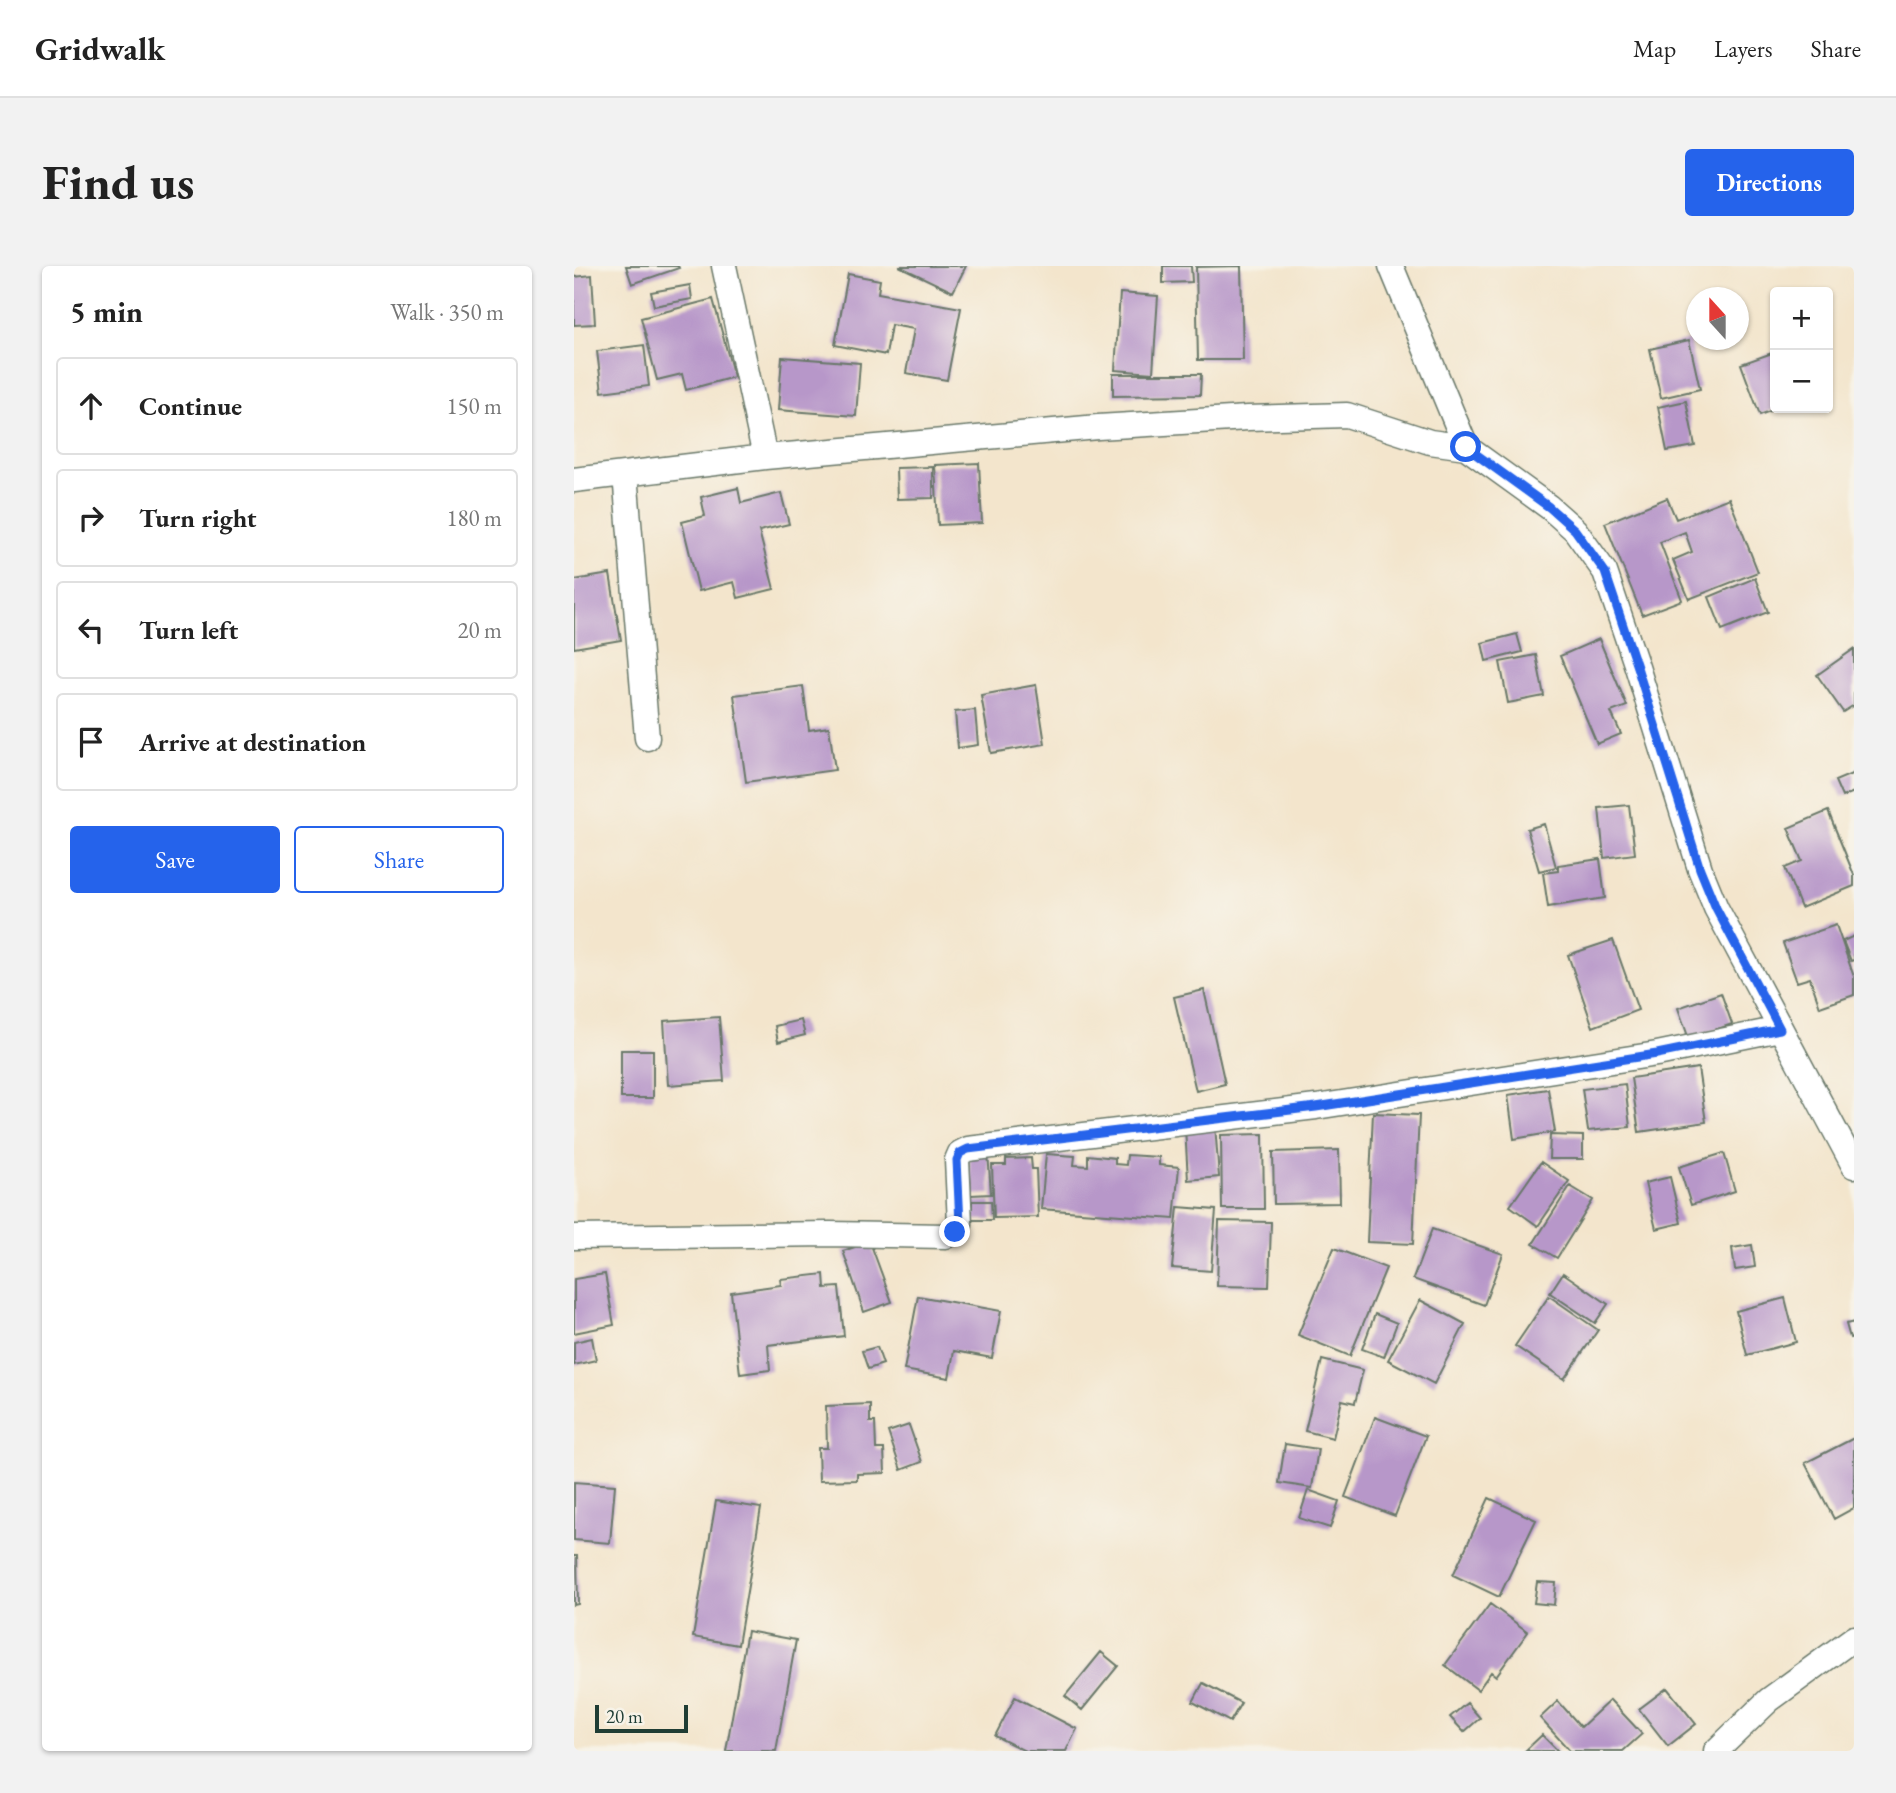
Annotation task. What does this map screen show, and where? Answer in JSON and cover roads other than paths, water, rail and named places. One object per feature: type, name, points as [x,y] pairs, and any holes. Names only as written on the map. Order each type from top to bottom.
[{"type":"street","points":[[724,266],[765,457]]},
{"type":"street","points":[[1391,266],[1466,447]]},
{"type":"street","points":[[574,480],[765,457],[1098,427],[1248,418],[1347,415],[1430,442],[1466,447],[1549,507],[1575,530],[1605,572],[1700,869],[1716,908],[1854,1166]]},
{"type":"street","points":[[625,474],[647,738]]},
{"type":"street","points":[[574,1237],[817,1234],[946,1236],[955,1232],[960,1224],[957,1160],[960,1153],[968,1149],[1316,1107],[1657,1054],[1780,1029]]},
{"type":"street","points":[[1716,1751],[1769,1700],[1854,1638]]}]
